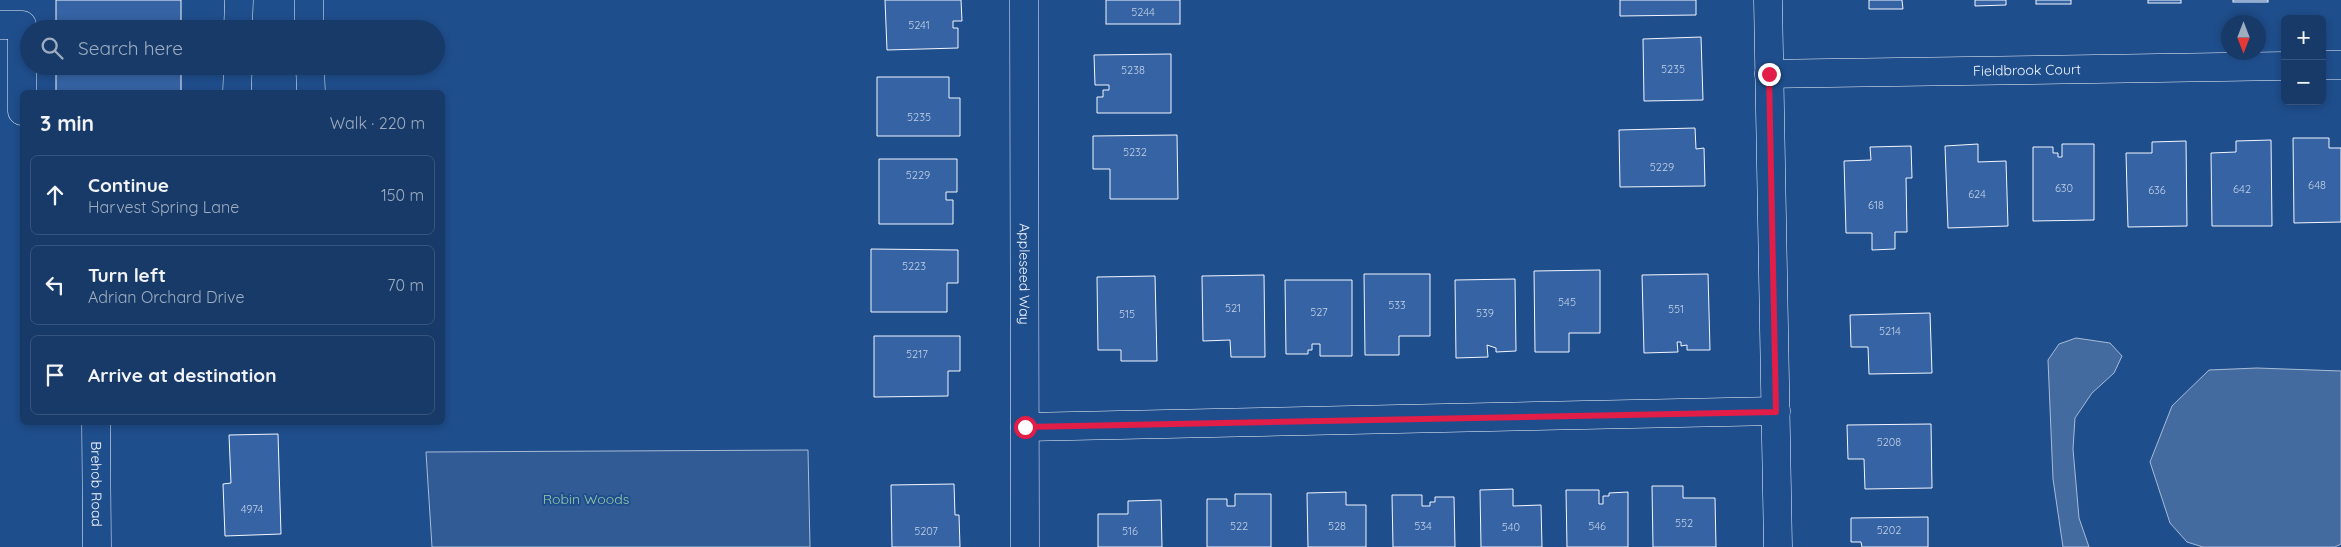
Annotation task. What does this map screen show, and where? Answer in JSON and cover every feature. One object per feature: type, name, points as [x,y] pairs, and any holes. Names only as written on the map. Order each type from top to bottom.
[{"type":"street","points":[[238,20],[239,0]]},
{"type":"street","points":[[309,0],[309,20]]},
{"type":"street","name":"Appleseed Way","points":[[1024,0],[1025,547]]},
{"type":"street","points":[[1768,0],[1778,547]]},
{"type":"street","points":[[0,25],[20,25]]},
{"type":"street","points":[[2326,65],[2341,65]]},
{"type":"street","name":"Fieldbrook Court","points":[[1769,74],[2281,66]]},
{"type":"street","points":[[22,75],[22,90]]},
{"type":"street","points":[[237,90],[238,75]]},
{"type":"street","points":[[310,75],[311,90]]},
{"type":"street","points":[[1025,427],[1776,412]]},
{"type":"street","name":"Brehob Road","points":[[96,425],[97,547]]},
{"type":"shaded area","points":[[2076,338],[2110,343],[2122,356],[2114,373],[2092,393],[2075,418],[2073,449],[2079,518],[2089,547],[2063,547],[2053,479],[2048,360],[2059,344]]},
{"type":"shaded area","points":[[2257,368],[2341,371],[2341,544],[2335,547],[2203,547],[2187,542],[2170,523],[2150,462],[2172,406],[2209,370]]},
{"type":"shaded area","name":"Robin Woods","points":[[808,450],[810,547],[432,547],[426,452]]},
{"type":"building","points":[[56,0],[181,0],[181,20],[56,20]]},
{"type":"building","points":[[885,0],[961,0],[962,21],[953,21],[953,28],[958,28],[958,48],[887,50]]},
{"type":"building","points":[[1106,0],[1180,0],[1180,24],[1106,24]]},
{"type":"building","points":[[1620,0],[1696,0],[1696,15],[1620,16]]},
{"type":"building","points":[[1869,0],[1902,0],[1903,9],[1869,9]]},
{"type":"building","points":[[1975,0],[2006,0],[2006,5],[1975,6]]},
{"type":"building","points":[[2036,0],[2071,0],[2071,4],[2036,4]]},
{"type":"building","points":[[2148,0],[2181,0],[2181,3],[2148,3]]},
{"type":"building","points":[[2233,0],[2268,0],[2268,2],[2233,2]]},
{"type":"building","points":[[1701,37],[1703,100],[1644,101],[1643,39]]},
{"type":"building","points":[[1171,54],[1171,113],[1097,113],[1097,97],[1103,97],[1103,90],[1109,90],[1109,85],[1095,85],[1094,55]]},
{"type":"building","points":[[56,75],[181,75],[181,90],[56,90]]},
{"type":"building","points":[[877,77],[949,77],[949,98],[960,98],[960,136],[877,136]]},
{"type":"building","points":[[1695,128],[1696,149],[1704,148],[1705,186],[1620,187],[1619,130]]},
{"type":"building","points":[[1177,135],[1178,199],[1110,199],[1110,169],[1093,169],[1093,136]]},
{"type":"building","points":[[2293,138],[2329,138],[2329,148],[2341,148],[2341,222],[2294,223]]},
{"type":"building","points":[[2271,140],[2272,226],[2212,226],[2211,153],[2236,152],[2236,141]]},
{"type":"building","points":[[2186,141],[2187,226],[2128,227],[2126,153],[2152,153],[2152,142]]},
{"type":"building","points":[[1978,144],[1978,162],[2006,161],[2008,226],[1948,228],[1945,146]]},
{"type":"building","points":[[2062,144],[2094,144],[2094,220],[2033,221],[2033,147],[2053,147],[2053,153],[2058,153],[2058,157],[2062,157]]},
{"type":"building","points":[[1911,146],[1912,178],[1906,178],[1907,232],[1895,232],[1895,249],[1872,250],[1872,233],[1846,233],[1844,161],[1871,160],[1870,147]]},
{"type":"building","points":[[879,159],[957,159],[957,192],[946,192],[946,200],[953,200],[953,224],[879,224]]},
{"type":"building","points":[[871,249],[958,250],[958,283],[947,283],[947,312],[871,312]]},
{"type":"building","points":[[1600,270],[1600,333],[1569,333],[1569,352],[1535,352],[1534,271]]},
{"type":"building","points":[[1364,274],[1430,274],[1430,336],[1399,336],[1399,355],[1365,355]]},
{"type":"building","points":[[1708,274],[1710,350],[1687,350],[1687,345],[1681,346],[1681,342],[1677,342],[1678,352],[1644,353],[1642,275]]},
{"type":"building","points":[[1264,275],[1265,357],[1231,357],[1230,340],[1203,341],[1202,276]]},
{"type":"building","points":[[1155,276],[1157,361],[1121,361],[1121,350],[1098,350],[1097,277]]},
{"type":"building","points":[[1515,279],[1516,351],[1496,352],[1496,348],[1487,345],[1488,357],[1456,358],[1455,280]]},
{"type":"building","points":[[1285,280],[1352,280],[1352,356],[1320,356],[1320,344],[1312,344],[1312,350],[1308,350],[1308,354],[1286,354]]},
{"type":"building","points":[[1930,313],[1932,373],[1869,374],[1868,347],[1851,347],[1850,315]]},
{"type":"building","points":[[874,336],[960,336],[960,371],[948,371],[948,396],[874,397]]},
{"type":"building","points":[[1931,424],[1932,488],[1865,489],[1864,459],[1848,459],[1847,425]]},
{"type":"building","points":[[278,434],[281,534],[225,536],[223,484],[231,483],[229,435]]},
{"type":"building","points":[[954,484],[955,515],[959,515],[960,547],[892,547],[891,485]]},
{"type":"building","points":[[1652,486],[1683,486],[1683,498],[1715,498],[1716,547],[1653,547]]},
{"type":"building","points":[[1513,489],[1513,506],[1541,505],[1542,547],[1481,547],[1480,490]]},
{"type":"building","points":[[1566,490],[1599,490],[1599,504],[1603,504],[1603,496],[1609,496],[1609,493],[1628,492],[1628,547],[1567,547]]},
{"type":"building","points":[[1346,492],[1346,505],[1366,505],[1366,547],[1308,547],[1307,493]]},
{"type":"building","points":[[1235,494],[1271,494],[1271,547],[1207,547],[1207,499],[1227,499],[1227,506],[1235,506]]},
{"type":"building","points":[[1392,495],[1422,495],[1422,506],[1430,506],[1430,502],[1435,502],[1435,497],[1454,497],[1455,547],[1393,547]]},
{"type":"building","points":[[1161,500],[1162,547],[1098,547],[1098,514],[1128,514],[1128,501]]},
{"type":"building","points":[[1928,517],[1928,547],[1862,547],[1861,542],[1851,542],[1851,518]]},
{"type":"route","points":[[1025,427],[1776,412],[1769,74]]}]
